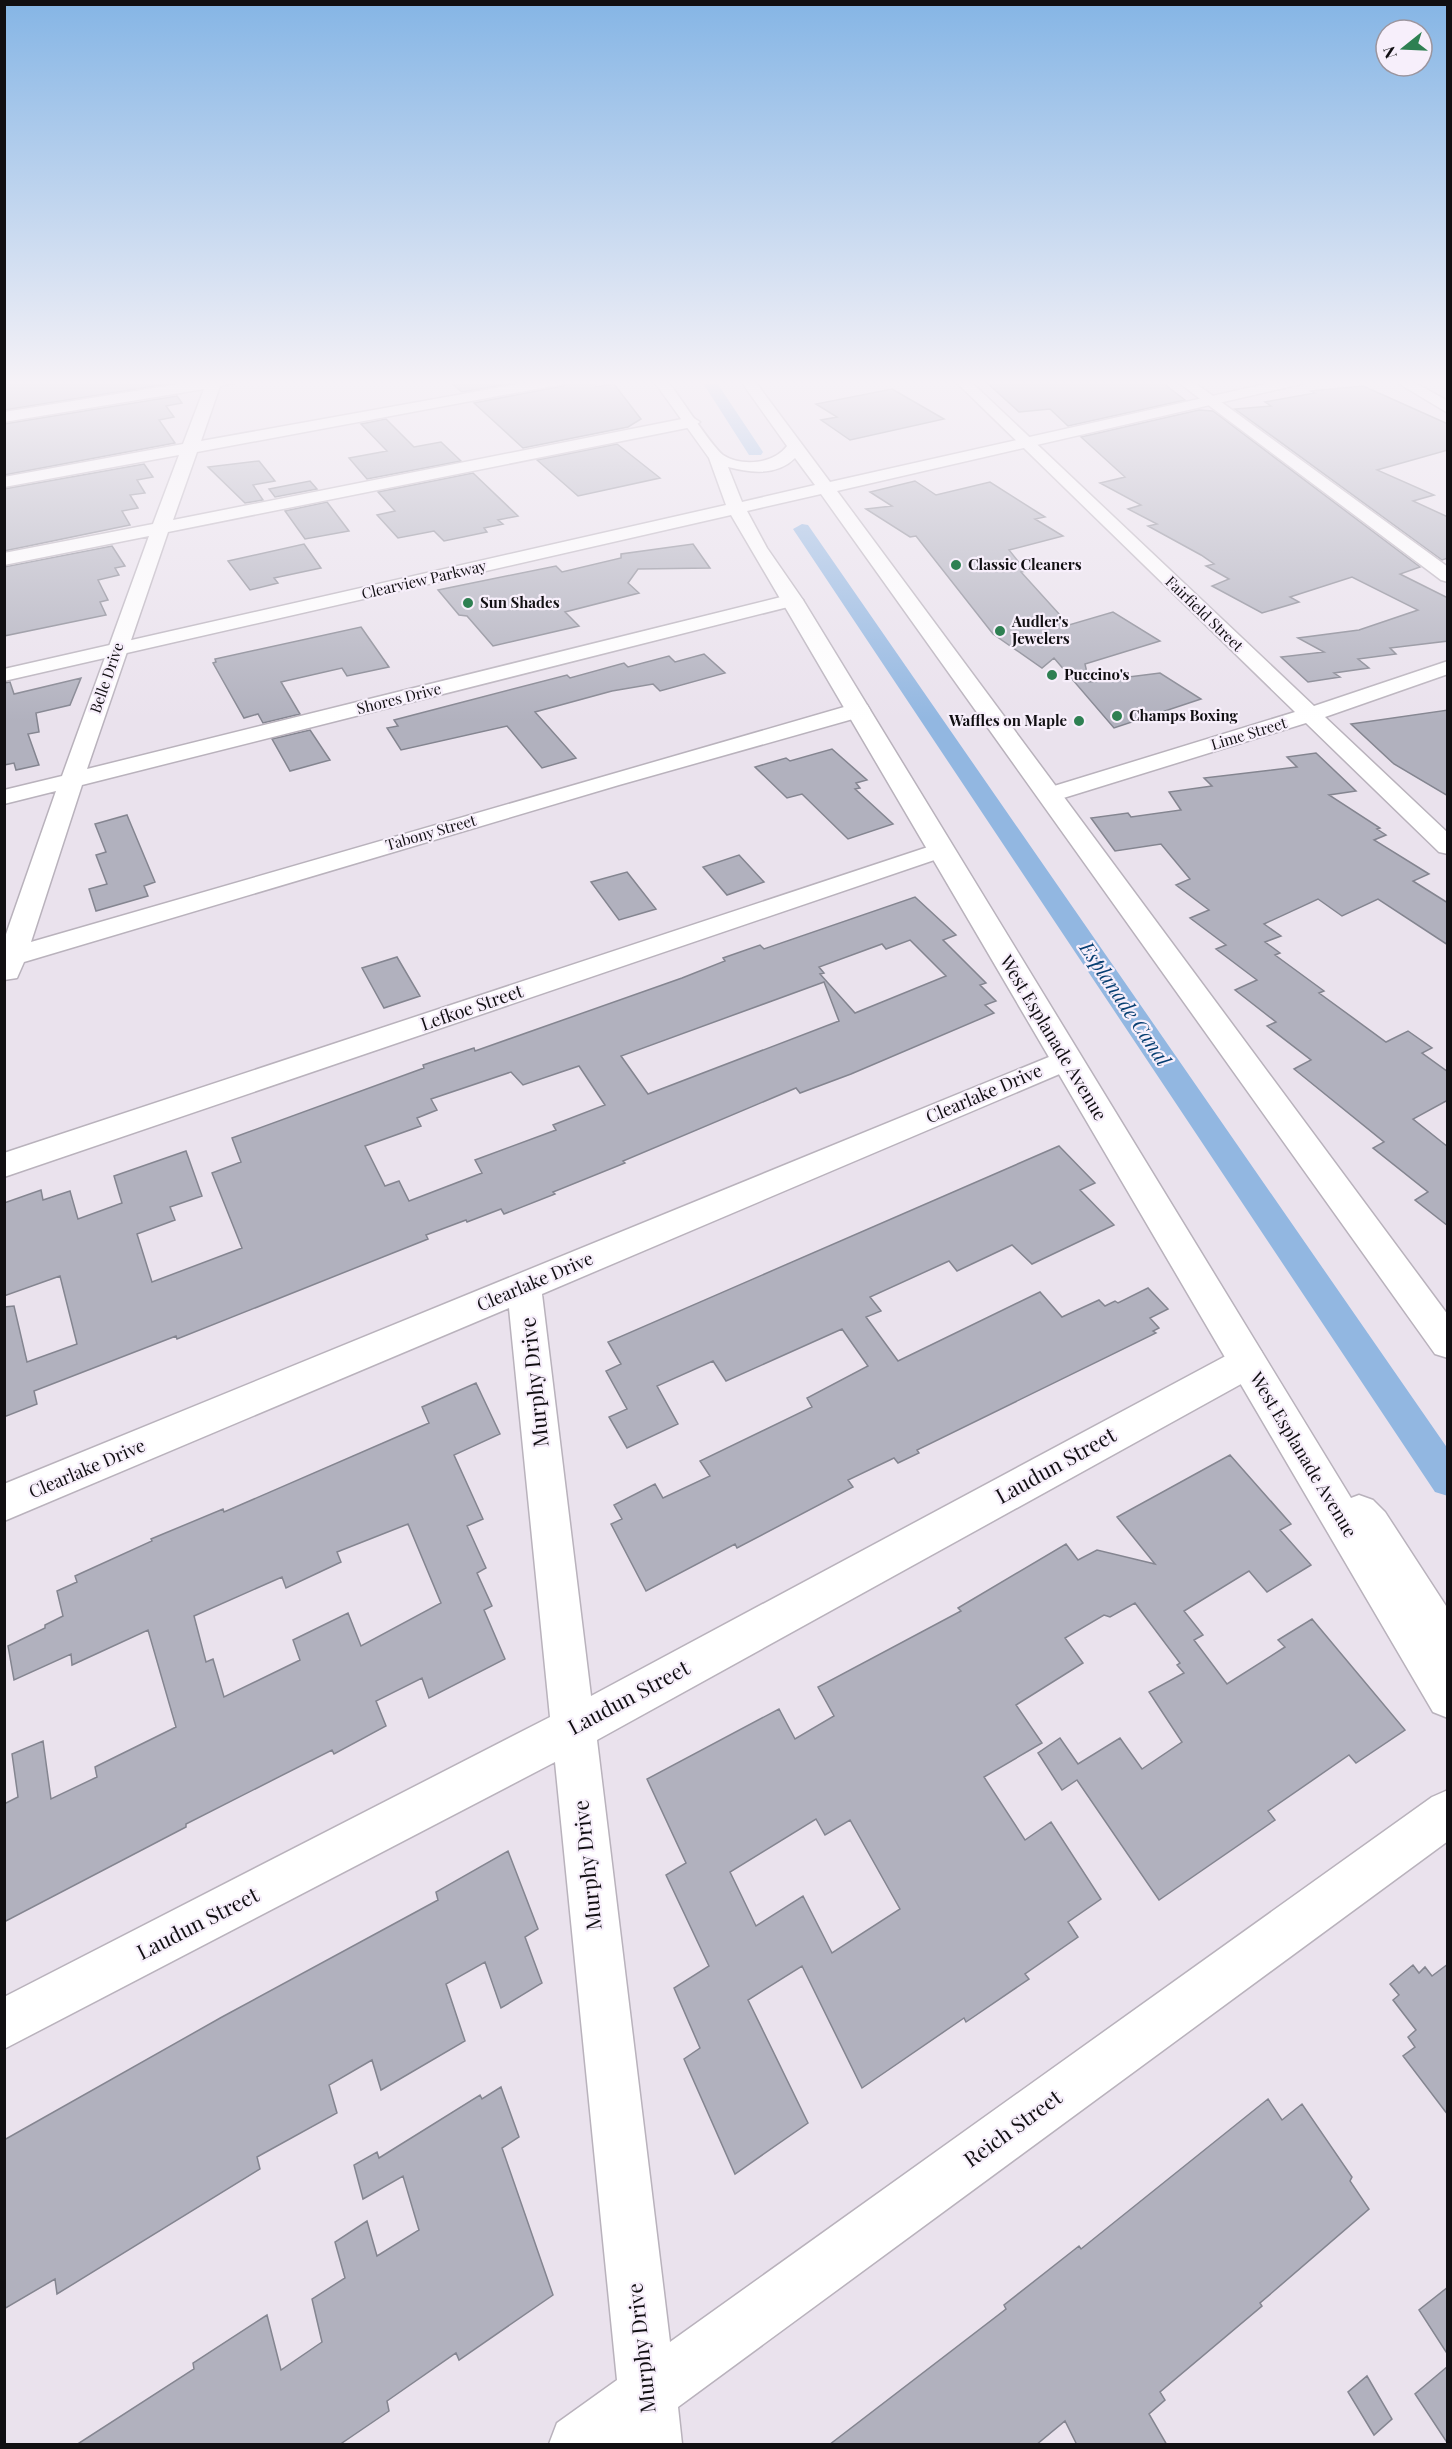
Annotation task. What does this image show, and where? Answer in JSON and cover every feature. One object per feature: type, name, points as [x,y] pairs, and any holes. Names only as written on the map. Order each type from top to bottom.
[{"type":"street","name":"Belle Drive","points":[[7,964],[116,650],[173,494]]},
{"type":"street","points":[[4,559],[326,494]]},
{"type":"street","name":"Clearview Parkway","points":[[4,675],[116,650],[746,494]]},
{"type":"street","points":[[835,494],[856,529],[1448,1343]]},
{"type":"street","name":"Fairfield Street","points":[[1080,494],[1448,847]]},
{"type":"street","points":[[1338,494],[1448,576]]},
{"type":"street","name":"Clearview Parkway","points":[[565,528],[738,496]]},
{"type":"street","name":"West Esplanade Avenue","points":[[738,496],[774,526],[793,600],[940,850],[1448,1697]]},
{"type":"street","points":[[822,516],[856,529]]},
{"type":"street","name":"Shores Drive","points":[[4,797],[793,600]]},
{"type":"street","points":[[103,631],[147,621]]},
{"type":"street","name":"Lime Street","points":[[1049,795],[1310,715],[1448,667]]},
{"type":"street","name":"Tabony Street","points":[[7,964],[611,780],[859,711]]},
{"type":"street","name":"Lefkoe Street","points":[[4,1165],[940,850]]},
{"type":"street","name":"Clearlake Drive","points":[[4,1503],[1066,1060]]},
{"type":"street","name":"Murphy Drive","points":[[525,1286],[652,2445]]},
{"type":"street","name":"Laudun Street","points":[[4,2024],[573,1729],[1248,1362]]},
{"type":"street","points":[[1303,1456],[1371,1525],[1448,1647]]},
{"type":"street","name":"Reich Street","points":[[578,2445],[1448,1813]]},
{"type":"building","points":[[4,494],[135,494],[130,495],[138,508],[122,511],[130,525],[4,551]]},
{"type":"building","points":[[236,494],[259,494],[263,500],[245,503]]},
{"type":"building","points":[[380,494],[495,494],[518,516],[498,520],[503,524],[484,528],[487,532],[444,541],[434,531],[398,538],[377,515],[395,511]]},
{"type":"building","points":[[874,494],[1009,494],[1045,517],[1035,519],[1063,536],[1009,550],[1026,571],[1021,572],[1069,625],[1113,612],[1160,641],[1085,664],[1089,682],[1160,673],[1201,699],[1114,728],[1054,658],[1042,668],[993,634],[916,536],[910,537],[866,509],[892,506]]},
{"type":"building","points":[[1121,494],[1324,494],[1420,567],[1400,574],[1448,598],[1448,641],[1390,648],[1396,654],[1358,659],[1369,668],[1334,673],[1340,677],[1308,682],[1281,657],[1324,652],[1298,638],[1359,630],[1418,610],[1352,577],[1290,597],[1299,602],[1262,613],[1212,586],[1229,579],[1206,566],[1214,564],[1201,555],[1148,526],[1157,524],[1128,509],[1141,505]]},
{"type":"building","points":[[1352,494],[1434,495],[1413,501],[1448,517],[1448,558],[1442,560]]},
{"type":"building","points":[[327,502],[349,531],[305,539],[285,511]]},
{"type":"building","points":[[304,544],[321,568],[274,578],[278,583],[250,590],[228,561]]},
{"type":"building","points":[[693,544],[710,568],[638,569],[628,583],[639,593],[565,612],[579,626],[493,646],[467,616],[459,615],[438,590],[556,566],[562,572],[621,558],[621,554]]},
{"type":"building","points":[[112,546],[125,566],[115,568],[119,575],[98,580],[108,600],[100,602],[106,615],[4,636],[4,567]]},
{"type":"building","points":[[361,627],[389,667],[347,676],[342,668],[281,682],[300,714],[263,723],[258,714],[244,718],[213,663],[216,662],[215,659]]},
{"type":"building","points":[[704,654],[725,673],[660,691],[653,684],[612,691],[535,712],[576,758],[542,768],[507,726],[401,750],[387,728],[398,726],[394,720],[567,675],[570,678],[624,663],[628,667],[669,656],[675,662]]},
{"type":"building","points":[[81,678],[70,705],[36,713],[39,732],[28,734],[39,765],[16,770],[14,763],[4,765],[4,683],[10,682],[14,694]]},
{"type":"building","points":[[1448,710],[1448,796],[1394,764],[1351,724]]},
{"type":"building","points":[[310,730],[330,760],[290,771],[272,739]]},
{"type":"building","points":[[832,749],[867,780],[856,783],[860,788],[855,789],[893,824],[848,839],[802,794],[787,798],[755,767],[786,758],[790,761]]},
{"type":"building","points":[[1316,753],[1356,791],[1329,795],[1380,828],[1377,829],[1386,835],[1374,840],[1429,874],[1413,881],[1448,903],[1448,945],[1378,899],[1342,916],[1318,899],[1264,924],[1281,936],[1265,942],[1280,953],[1275,955],[1324,991],[1319,993],[1386,1042],[1408,1031],[1432,1048],[1422,1053],[1448,1072],[1448,1100],[1413,1119],[1448,1147],[1448,1226],[1415,1200],[1428,1192],[1373,1148],[1384,1142],[1294,1069],[1311,1060],[1267,1026],[1276,1022],[1235,990],[1257,980],[1216,949],[1226,945],[1190,918],[1209,910],[1176,885],[1190,879],[1161,844],[1115,851],[1091,818],[1128,813],[1131,817],[1181,810],[1169,792],[1212,786],[1204,778],[1297,767],[1287,757]]},
{"type":"building","points":[[127,815],[155,882],[144,886],[148,896],[96,911],[89,889],[107,884],[96,855],[106,852],[95,824]]},
{"type":"building","points":[[739,855],[764,882],[727,895],[703,867]]},
{"type":"building","points":[[627,872],[656,909],[619,920],[591,882]]},
{"type":"building","points":[[915,897],[956,935],[943,940],[986,983],[980,985],[996,1001],[985,1005],[994,1013],[851,1074],[800,1093],[796,1088],[623,1161],[625,1163],[553,1192],[555,1194],[504,1214],[501,1209],[426,1235],[428,1239],[177,1339],[176,1336],[34,1391],[37,1404],[4,1417],[4,1307],[14,1306],[27,1362],[77,1344],[60,1276],[4,1296],[4,1203],[41,1190],[43,1200],[70,1191],[78,1219],[122,1203],[114,1176],[186,1151],[202,1196],[170,1207],[175,1220],[137,1234],[152,1282],[242,1248],[212,1173],[241,1162],[232,1138],[424,1068],[423,1065],[474,1048],[475,1051],[682,978],[725,961],[723,958],[760,945],[764,949]],"holes":[[[910,940],[946,976],[855,1013],[820,974],[824,973],[819,967],[882,944],[886,949]],[[824,982],[839,1021],[648,1094],[621,1056]],[[579,1066],[605,1105],[553,1125],[556,1130],[475,1160],[482,1173],[409,1201],[399,1181],[385,1186],[365,1146],[421,1126],[417,1118],[437,1110],[431,1099],[511,1072],[523,1085]]]},
{"type":"building","points":[[397,957],[420,996],[384,1008],[362,968]]},
{"type":"building","points":[[1059,1146],[1095,1183],[1080,1190],[1114,1225],[1032,1264],[1012,1245],[957,1271],[949,1261],[870,1297],[881,1311],[866,1317],[898,1361],[1040,1292],[1062,1317],[1099,1300],[1105,1306],[1115,1301],[1118,1303],[1148,1288],[1168,1309],[1150,1318],[1159,1328],[1153,1331],[1156,1333],[917,1450],[919,1453],[898,1463],[894,1458],[848,1480],[853,1487],[737,1548],[735,1544],[646,1591],[611,1524],[622,1519],[614,1505],[655,1484],[663,1498],[710,1476],[700,1461],[812,1407],[807,1398],[868,1366],[842,1329],[726,1381],[713,1361],[657,1386],[678,1424],[627,1448],[609,1417],[627,1409],[606,1371],[621,1364],[608,1342]]},
{"type":"building","points":[[476,1383],[500,1434],[454,1455],[483,1519],[467,1526],[486,1568],[477,1573],[492,1606],[484,1610],[505,1659],[429,1698],[422,1678],[376,1701],[386,1726],[334,1754],[332,1750],[186,1824],[186,1827],[4,1922],[4,1804],[18,1797],[12,1754],[43,1741],[51,1799],[97,1777],[95,1767],[176,1727],[148,1630],[72,1665],[71,1654],[14,1680],[8,1646],[45,1628],[45,1625],[63,1616],[57,1591],[77,1582],[75,1576],[152,1541],[151,1539],[223,1509],[224,1512],[429,1423],[422,1407]],"holes":[[[408,1524],[441,1603],[361,1646],[348,1613],[293,1640],[300,1660],[224,1697],[213,1659],[206,1662],[194,1616],[282,1577],[286,1588],[341,1562],[337,1552]]]},
{"type":"building","points":[[1230,1455],[1291,1524],[1280,1530],[1311,1565],[1267,1592],[1249,1571],[1184,1611],[1203,1635],[1194,1640],[1227,1684],[1285,1647],[1278,1640],[1312,1619],[1405,1730],[1356,1763],[1349,1755],[1268,1811],[1275,1820],[1159,1900],[1077,1780],[1062,1790],[1038,1753],[1060,1738],[1078,1764],[1120,1738],[1142,1769],[1182,1742],[1149,1692],[1184,1673],[1177,1665],[1180,1663],[1135,1603],[1110,1617],[1104,1615],[1065,1638],[1083,1663],[1016,1705],[1042,1743],[984,1777],[1025,1840],[1051,1822],[1101,1899],[1068,1922],[1078,1937],[1025,1974],[1029,1979],[966,2022],[964,2018],[862,2088],[802,1966],[748,2000],[808,2123],[735,2174],[684,2059],[700,2048],[674,1988],[709,1966],[666,1875],[686,1863],[647,1779],[779,1709],[795,1739],[834,1716],[818,1687],[961,1611],[958,1608],[1066,1544],[1078,1560],[1097,1550],[1155,1564],[1117,1517]],"holes":[[[816,1819],[825,1835],[850,1820],[900,1909],[832,1953],[803,1896],[756,1926],[730,1872]]]},
{"type":"building","points":[[508,1851],[538,1929],[525,1937],[542,1983],[501,2008],[485,1962],[446,1984],[465,2041],[381,2090],[372,2060],[329,2085],[337,2113],[257,2157],[260,2169],[57,2294],[55,2279],[4,2309],[4,2140],[222,2017],[438,1900],[436,1892]]},
{"type":"building","points":[[1448,1964],[1448,2115],[1403,2056],[1415,2047],[1408,2037],[1416,2030],[1393,2000],[1399,1995],[1390,1984],[1413,1965],[1419,1973],[1425,1967],[1432,1976]]},
{"type":"building","points":[[501,2087],[519,2137],[502,2148],[553,2295],[459,2360],[456,2353],[387,2401],[389,2411],[339,2445],[76,2445],[194,2369],[193,2363],[267,2315],[281,2370],[322,2342],[312,2299],[345,2278],[335,2242],[367,2221],[377,2256],[419,2230],[403,2176],[363,2199],[354,2165],[377,2152],[379,2158],[480,2095],[482,2099]]},
{"type":"building","points":[[1268,2099],[1282,2120],[1302,2104],[1352,2177],[1350,2181],[1369,2209],[1260,2303],[1262,2306],[1160,2392],[1165,2400],[1149,2414],[1167,2445],[1077,2445],[1065,2421],[1036,2445],[829,2445],[1006,2309],[1004,2305],[1079,2246],[1081,2249]]},
{"type":"building","points":[[1448,2287],[1448,2355],[1419,2310]]},
{"type":"building","points":[[1448,2366],[1448,2444],[1415,2394]]},
{"type":"building","points":[[1367,2376],[1392,2419],[1374,2435],[1348,2392]]},
{"type":"waterway","name":"Esplanade Canal","points":[[802,529],[1448,1480]]},
{"type":"place","name":"Classic Cleaners","points":[[956,565]]},
{"type":"place","name":"Sun Shades","points":[[468,603]]},
{"type":"place","name":"Audler's Jewelers","points":[[1000,631]]},
{"type":"place","name":"Puccino's","points":[[1052,675]]},
{"type":"place","name":"Champs Boxing","points":[[1117,716]]},
{"type":"place","name":"Waffles on Maple","points":[[1079,721]]}]
